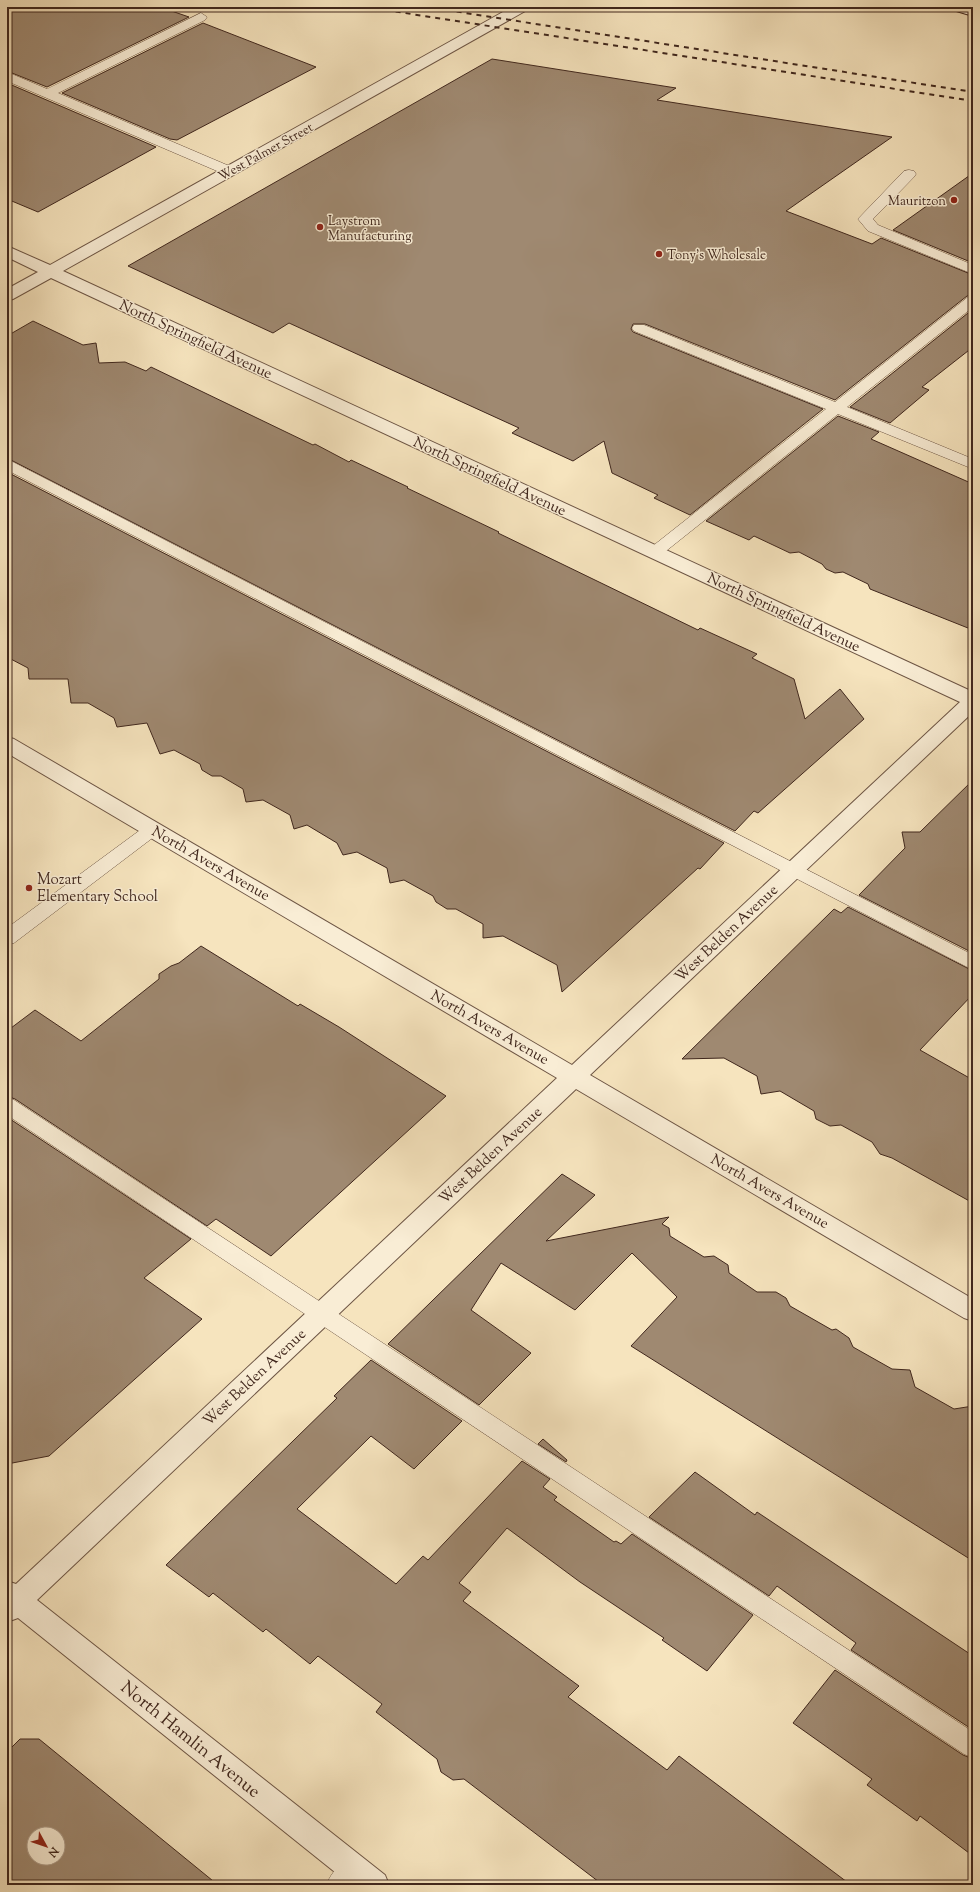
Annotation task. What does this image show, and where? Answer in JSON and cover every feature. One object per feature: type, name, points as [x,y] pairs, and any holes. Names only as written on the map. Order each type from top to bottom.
[{"type":"street","name":"West Palmer Street","points":[[7,296],[522,7]]},
{"type":"street","points":[[958,7],[973,12]]},
{"type":"street","name":"North Springfield Avenue","points":[[7,251],[973,700]]},
{"type":"street","name":"West Belden Avenue","points":[[10,1601],[322,1313],[973,700]]},
{"type":"street","name":"North Avers Avenue","points":[[7,744],[973,1311]]},
{"type":"street","name":"North Hamlin Avenue","points":[[10,1601],[355,1880]]},
{"type":"lane","points":[[48,93],[201,17]]},
{"type":"lane","points":[[7,76],[229,171]]},
{"type":"lane","points":[[909,174],[865,219],[873,228],[973,270]]},
{"type":"lane","points":[[655,552],[836,407],[973,300]]},
{"type":"lane","points":[[639,328],[973,464]]},
{"type":"lane","points":[[7,464],[973,963]]},
{"type":"lane","points":[[7,938],[153,829]]},
{"type":"lane","points":[[7,1104],[973,1746]]},
{"type":"building","points":[[7,7],[160,7],[189,17],[47,87],[7,71]]},
{"type":"building","points":[[203,23],[316,67],[177,140],[170,139],[62,93]]},
{"type":"building","points":[[492,59],[676,88],[657,100],[892,137],[786,211],[872,244],[881,238],[973,275],[973,295],[967,296],[835,400],[645,324],[633,324],[631,329],[633,332],[823,409],[690,515],[654,498],[658,495],[612,473],[604,441],[573,461],[512,433],[519,428],[289,323],[273,333],[128,266]]},
{"type":"building","points":[[7,83],[156,147],[38,212],[7,199]]},
{"type":"building","name":"Mauritzon","points":[[973,173],[973,263],[893,230]]},
{"type":"building","points":[[973,309],[973,347],[922,387],[929,390],[890,423],[850,407]]},
{"type":"building","points":[[33,321],[83,345],[96,343],[99,363],[125,362],[146,371],[151,367],[313,445],[315,444],[349,462],[351,460],[408,487],[407,488],[499,532],[498,533],[698,630],[700,628],[757,654],[752,658],[794,679],[805,719],[840,689],[864,719],[758,813],[754,811],[735,831],[7,458],[7,336]]},
{"type":"building","points":[[838,416],[879,432],[871,439],[973,484],[973,630],[870,589],[868,584],[843,572],[835,573],[826,569],[822,564],[799,552],[790,553],[754,536],[749,540],[706,521]]},
{"type":"building","points":[[7,472],[724,843],[700,869],[698,868],[562,992],[557,965],[503,936],[483,938],[483,924],[456,909],[447,909],[436,902],[433,896],[404,880],[390,883],[387,868],[357,852],[343,855],[337,843],[307,825],[294,829],[290,815],[263,800],[246,802],[243,789],[221,776],[212,776],[202,770],[200,764],[174,750],[160,754],[147,723],[117,727],[114,718],[88,703],[71,703],[68,679],[29,679],[28,668],[7,657]]},
{"type":"building","points":[[973,780],[973,953],[859,895],[905,848],[902,832],[920,832]]},
{"type":"building","points":[[848,907],[973,971],[973,994],[920,1050],[973,1080],[973,1203],[892,1158],[880,1154],[872,1142],[841,1125],[830,1126],[816,1119],[814,1111],[780,1091],[761,1094],[757,1076],[724,1058],[682,1059],[834,909],[841,913]]},
{"type":"building","points":[[201,946],[298,1006],[300,1004],[339,1027],[446,1096],[271,1256],[216,1219],[207,1226],[15,1099],[7,1096],[7,1031],[35,1010],[81,1041],[159,979],[159,974],[171,966],[179,963]]},
{"type":"building","points":[[7,1117],[191,1239],[144,1278],[202,1319],[49,1456],[7,1464]]},
{"type":"building","points":[[562,1174],[595,1195],[546,1241],[669,1217],[662,1224],[669,1228],[670,1236],[704,1257],[714,1256],[728,1265],[729,1273],[757,1292],[776,1292],[786,1298],[790,1306],[832,1330],[836,1329],[849,1338],[853,1347],[892,1369],[910,1370],[915,1387],[954,1409],[973,1406],[973,1561],[631,1346],[677,1297],[632,1253],[575,1310],[501,1263],[471,1310],[531,1353],[479,1405],[388,1344]]},
{"type":"building","points":[[371,1360],[462,1421],[414,1469],[371,1436],[297,1509],[396,1584],[423,1556],[428,1560],[522,1461],[550,1479],[543,1487],[557,1497],[554,1500],[614,1542],[616,1541],[621,1544],[632,1534],[753,1615],[707,1671],[662,1640],[664,1638],[580,1582],[507,1528],[459,1583],[471,1592],[463,1601],[579,1686],[568,1697],[667,1770],[679,1756],[851,1885],[603,1885],[464,1779],[453,1780],[441,1772],[437,1759],[376,1712],[382,1704],[318,1656],[310,1664],[266,1629],[263,1632],[213,1593],[209,1597],[166,1565],[337,1398],[334,1396]]},
{"type":"building","points":[[543,1439],[567,1460],[566,1462],[538,1444]]},
{"type":"building","points":[[695,1472],[755,1515],[757,1512],[973,1656],[973,1730],[851,1650],[856,1643],[777,1586],[769,1596],[649,1517]]},
{"type":"building","points":[[835,1670],[963,1755],[973,1759],[973,1856],[920,1816],[917,1821],[867,1785],[872,1779],[793,1723]]},
{"type":"building","points":[[20,1739],[39,1739],[218,1885],[7,1885],[7,1752]]},
{"type":"railway","points":[[366,7],[973,101]]},
{"type":"railway","points":[[427,7],[973,92]]},
{"type":"place","name":"Mauritzon","points":[[954,200]]},
{"type":"place","name":"Laystrom Manufacturing","points":[[320,227]]},
{"type":"place","name":"Tony's Wholesale","points":[[659,254]]},
{"type":"place","name":"Mozart Elementary School","points":[[29,888]]}]
